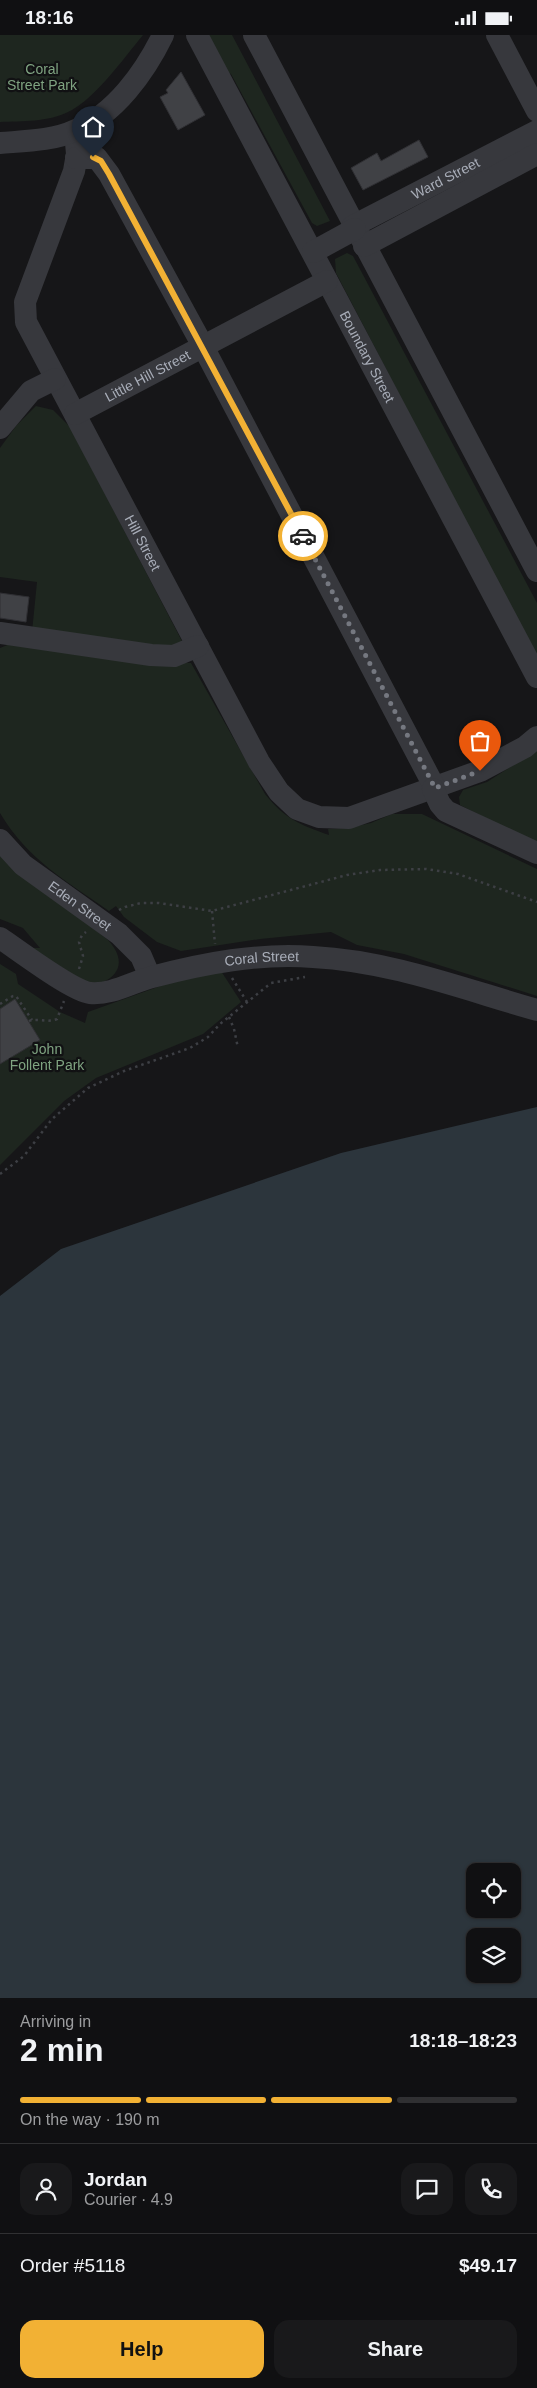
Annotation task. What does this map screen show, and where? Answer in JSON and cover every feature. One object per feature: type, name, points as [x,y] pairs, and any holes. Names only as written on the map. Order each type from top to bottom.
[{"type":"street","points":[[141,72],[163,35]]},
{"type":"street","points":[[0,143],[35,140],[75,131],[106,111],[141,72],[186,35]]},
{"type":"street","name":"Boundary Street","points":[[197,35],[537,677]]},
{"type":"street","points":[[254,35],[537,571]]},
{"type":"street","points":[[497,35],[537,111]]},
{"type":"street","name":"Hill Street","points":[[75,131],[76,158],[71,183],[30,289],[24,312],[29,331],[259,762],[279,792],[297,809],[319,817],[349,818],[434,788],[499,762],[537,737]]},
{"type":"street","name":"Ward Street","points":[[313,252],[357,233],[528,143]]},
{"type":"street","points":[[76,158],[95,157],[103,163],[203,347],[434,788],[437,799],[446,811],[537,853]]},
{"type":"street","name":"Little Hill Street","points":[[74,414],[327,281]]},
{"type":"street","points":[[0,428],[31,391],[55,379]]},
{"type":"street","points":[[0,633],[151,655],[174,656],[198,646]]},
{"type":"street","name":"Eden Street","points":[[0,840],[23,865],[119,934],[141,956],[150,977]]},
{"type":"street","name":"Coral Street","points":[[0,938],[73,979],[88,993],[100,993],[118,989],[150,977],[220,961],[267,955],[321,957],[370,963],[537,1010]]},
{"type":"path","points":[[114,914],[125,907],[141,903],[159,903],[212,911],[346,875],[380,870],[426,869],[458,874],[537,902]]},
{"type":"path","points":[[212,911],[216,947]]},
{"type":"path","points":[[0,1004],[16,996],[30,1021],[49,1022],[57,1019],[73,979],[82,964],[83,956],[79,943],[82,935],[90,929]]},
{"type":"path","points":[[0,1174],[24,1157],[52,1119],[88,1088],[124,1071],[190,1048],[208,1037],[229,1017],[271,983],[309,976]]},
{"type":"path","points":[[229,1017],[238,1048]]},
{"type":"green space","name":"Coral Street Park","points":[[0,35],[143,35],[108,78],[78,106],[52,118],[0,122]]},
{"type":"green space","points":[[205,35],[232,35],[330,221],[317,226],[312,223],[231,74],[224,70]]},
{"type":"green space","points":[[347,253],[353,256],[537,603],[537,658],[336,273],[335,259]]},
{"type":"green space","points":[[36,406],[53,410],[70,427],[184,645],[173,651],[32,632],[37,582],[0,577],[0,448],[16,426]]},
{"type":"green space","points":[[10,644],[93,657],[191,663],[265,794],[293,820],[329,835],[328,829],[348,828],[371,823],[392,814],[422,814],[537,869],[537,996],[404,954],[357,945],[331,932],[260,939],[181,951],[157,942],[124,917],[116,906],[109,911],[48,868],[23,844],[0,813],[0,648]]},
{"type":"green space","points":[[537,750],[537,844],[460,805],[459,797],[463,790],[487,782]]},
{"type":"green space","points":[[0,854],[108,940],[118,955],[119,962],[118,969],[109,979],[92,986],[30,948],[40,948],[23,928],[0,919]]},
{"type":"green space","name":"John Follent Park","points":[[0,964],[16,974],[18,984],[60,1012],[85,1023],[88,1012],[166,984],[221,971],[241,1002],[203,1034],[96,1078],[64,1101],[0,1165]]},
{"type":"shaded area","points":[[537,1107],[537,1998],[0,1998],[0,1296],[61,1249],[341,1153]]},
{"type":"building","points":[[181,72],[205,115],[178,130],[160,97],[168,93],[166,90]]},
{"type":"building","points":[[419,140],[428,157],[363,190],[351,168],[377,153],[381,161]]},
{"type":"building","points":[[0,593],[29,597],[26,622],[0,618]]},
{"type":"building","points":[[15,999],[40,1040],[0,1064],[0,1009]]},
{"type":"way so far","points":[[303,536],[435,788],[480,771]]},
{"type":"route","points":[[93,157],[101,161],[109,174],[303,536]]}]
